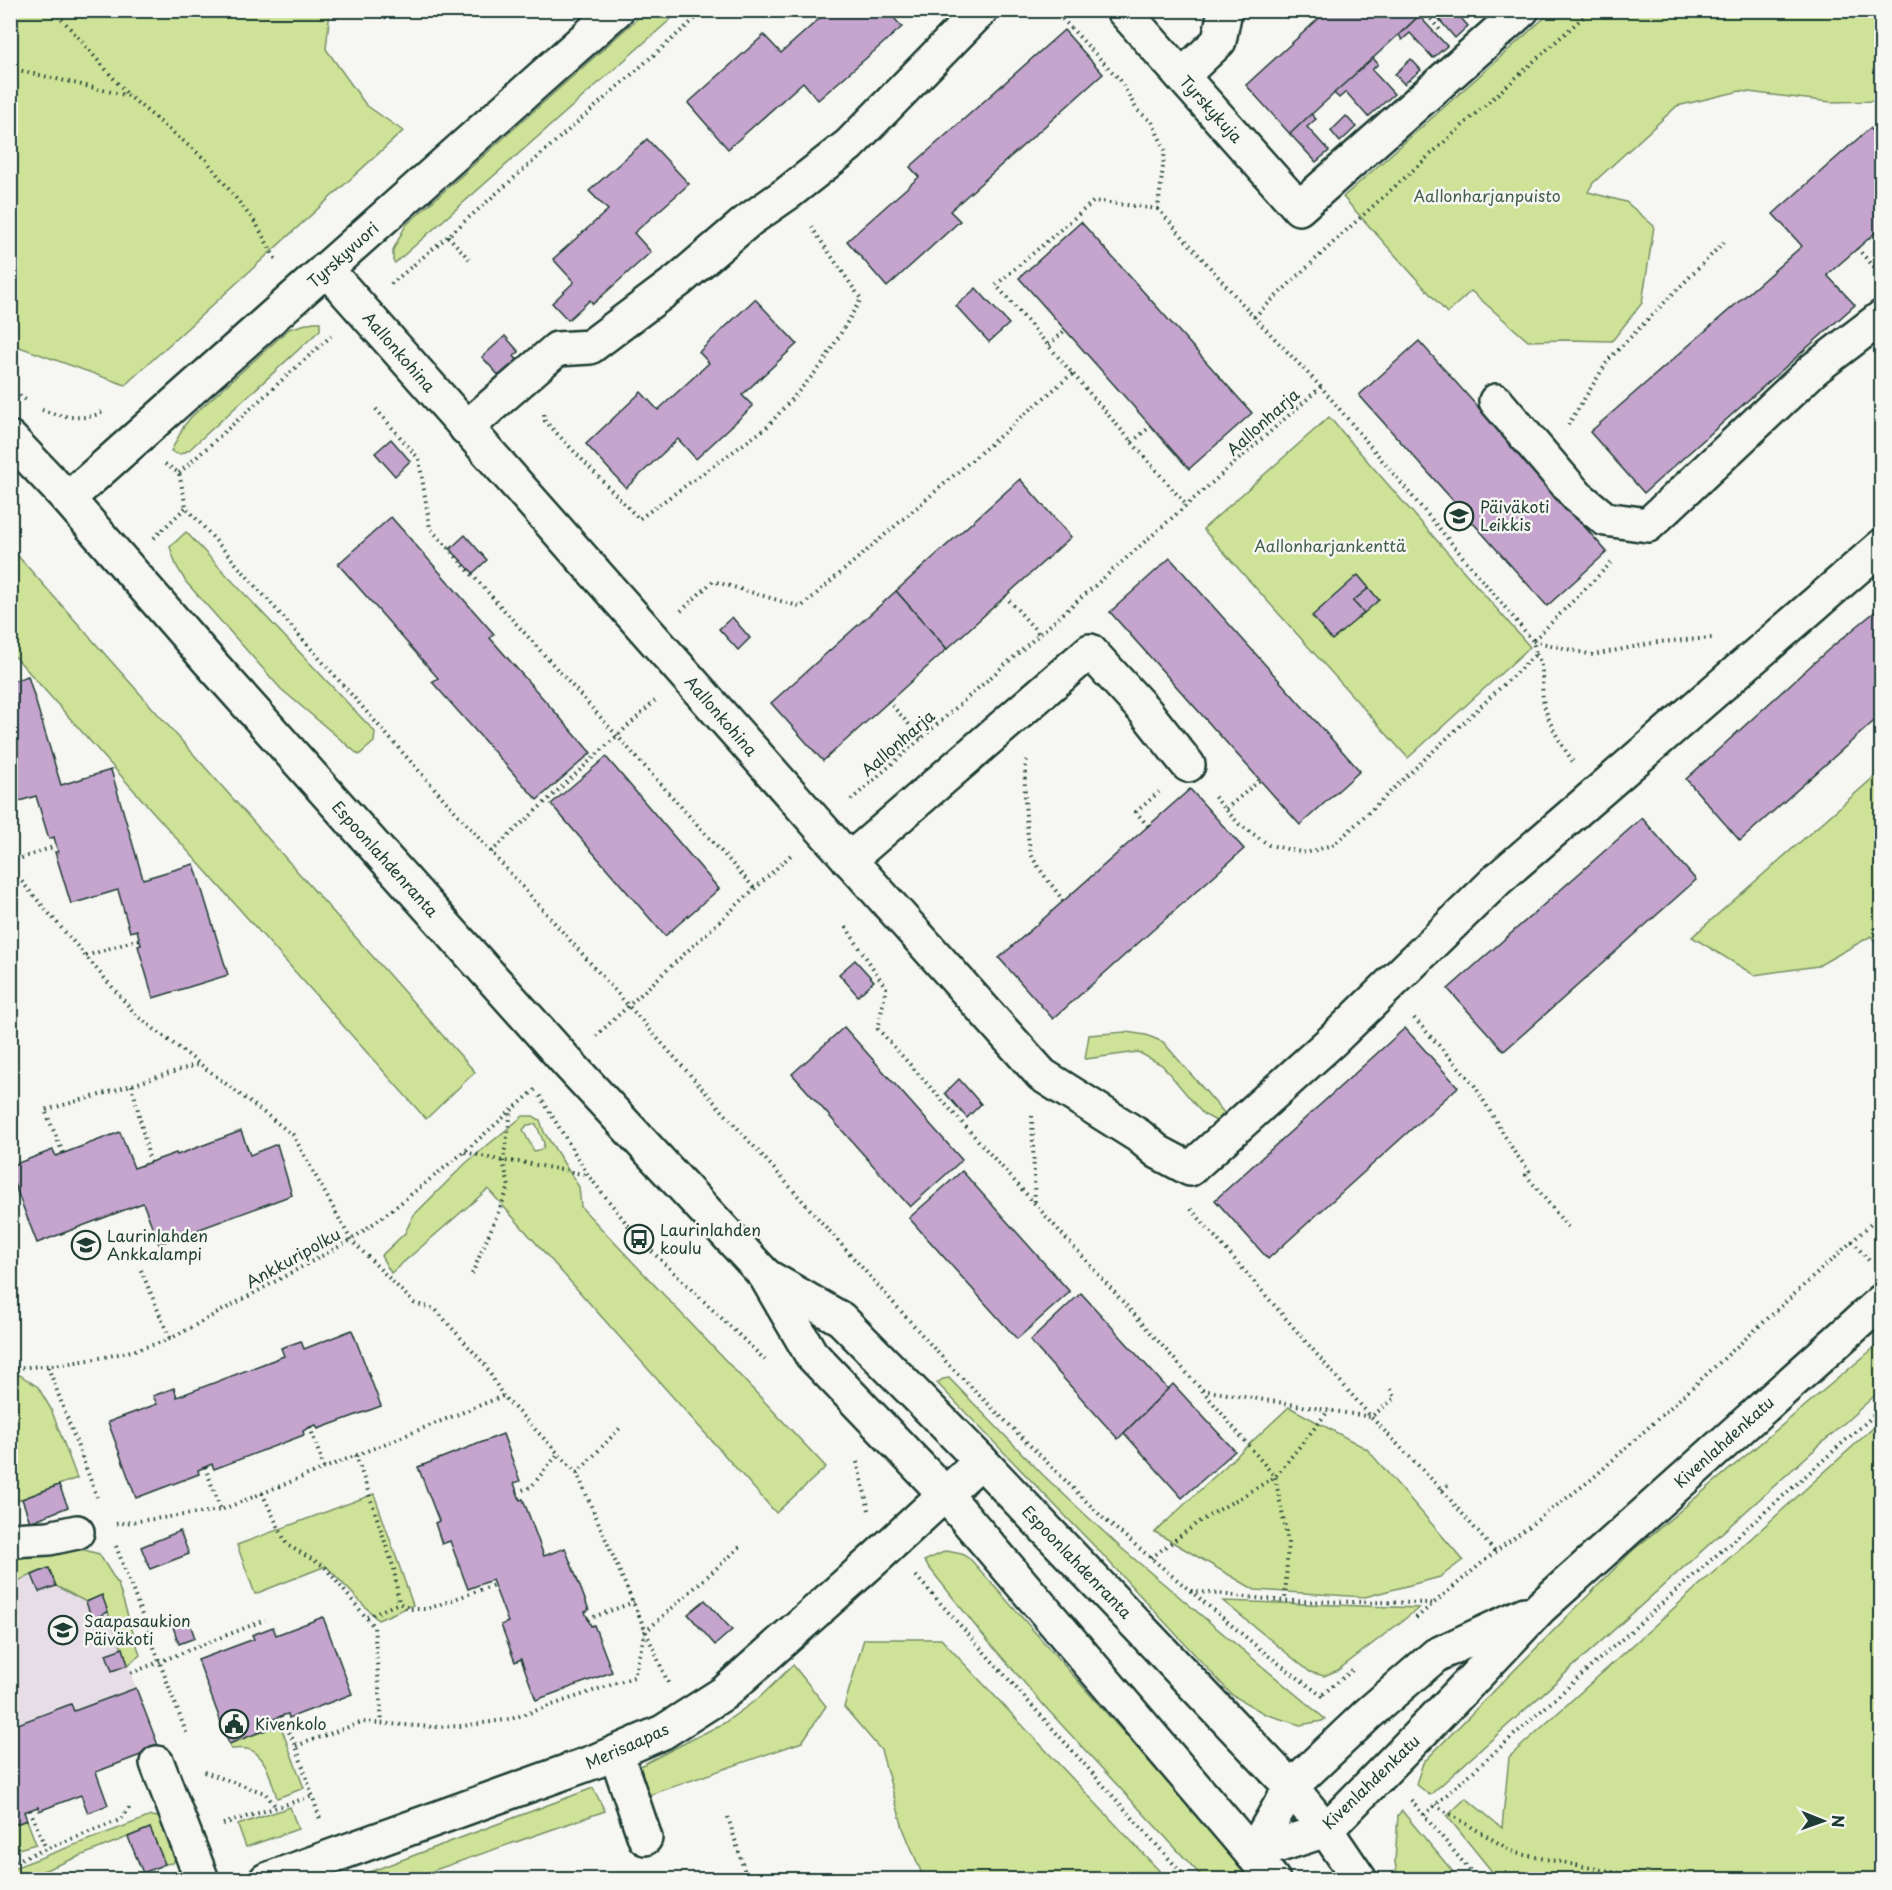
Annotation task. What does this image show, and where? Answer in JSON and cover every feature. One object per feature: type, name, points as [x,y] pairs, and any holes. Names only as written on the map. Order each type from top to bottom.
[{"type":"street","name":"Tyrskyvuori","points":[[68,499],[617,10]]},
{"type":"street","points":[[466,428],[557,348],[590,347],[679,280],[749,220],[788,193],[849,145],[981,10]]},
{"type":"street","name":"Tyrskykuja","points":[[1123,10],[1299,208],[1522,10]]},
{"type":"street","points":[[1182,76],[1219,41],[1225,10]]},
{"type":"street","name":"Aallonkohina","points":[[326,269],[1041,1075],[1139,1136],[1158,1152],[1191,1169],[1388,988]]},
{"type":"street","points":[[1496,401],[1576,496],[1605,519],[1648,525],[1814,369],[1881,317]]},
{"type":"street","name":"Espoonlahdenranta","points":[[10,438],[68,499],[208,660],[567,1062],[765,1275],[812,1354],[945,1494],[1273,1880]]},
{"type":"street","points":[[1388,988],[1498,879],[1881,546]]},
{"type":"street","points":[[849,860],[1090,651],[1145,711],[1188,765]]},
{"type":"street","name":"Espoonlahdenranta","points":[[765,1275],[841,1319],[981,1461],[1291,1787],[1326,1830],[1360,1880]]},
{"type":"street","name":"Kivenlahdenkatu","points":[[1252,1854],[1326,1830],[1540,1607],[1881,1301]]},
{"type":"street","name":"Merisaapas","points":[[266,1880],[323,1856],[616,1753],[663,1732],[724,1693],[981,1461]]},
{"type":"street","points":[[10,1540],[49,1538],[93,1529]]},
{"type":"street","name":"Kivenlahdenkatu","points":[[1252,1854],[1291,1787],[1368,1714],[1436,1655],[1540,1607]]},
{"type":"street","points":[[616,1753],[645,1838]]},
{"type":"street","points":[[161,1773],[202,1880]]},
{"type":"path","points":[[54,10],[129,96],[206,159],[257,225],[278,264]]},
{"type":"path","points":[[400,276],[705,10]]},
{"type":"path","points":[[1054,10],[1120,81],[1137,110],[1152,122],[1165,150],[1158,209],[1094,201],[996,285],[1187,506]]},
{"type":"path","points":[[1254,317],[1351,226],[1591,10]]},
{"type":"path","points":[[10,68],[129,96]]},
{"type":"path","points":[[537,366],[545,421],[639,519],[766,428],[822,365],[861,299],[788,193]]},
{"type":"path","name":"Aallonharja","points":[[842,808],[1321,387],[1254,317],[1158,209]]},
{"type":"path","points":[[448,236],[469,259]]},
{"type":"path","points":[[1547,462],[1573,415],[1609,359],[1726,240]]},
{"type":"path","points":[[1857,248],[1881,276]]},
{"type":"path","points":[[1049,345],[1065,330]]},
{"type":"path","points":[[179,473],[336,332]]},
{"type":"path","points":[[675,616],[714,581],[801,607],[1073,373]]},
{"type":"path","points":[[1321,387],[1533,641],[1536,654],[1541,662],[1544,703],[1558,740],[1575,764]]},
{"type":"path","points":[[10,388],[29,402]]},
{"type":"path","points":[[36,406],[42,411],[57,415],[78,417],[97,414],[109,407]]},
{"type":"path","points":[[376,409],[419,459],[430,528],[755,889]]},
{"type":"path","points":[[1132,442],[1151,426]]},
{"type":"path","points":[[166,464],[179,473],[186,507],[948,1364],[1103,1518],[1266,1654],[1323,1694],[1360,1664]]},
{"type":"path","points":[[164,528],[186,507]]},
{"type":"path","points":[[1533,641],[1648,525]]},
{"type":"path","points":[[1005,596],[1040,635]]},
{"type":"path","points":[[1533,641],[1593,655],[1658,642],[1713,638],[1764,649]]},
{"type":"path","points":[[1188,765],[1239,824],[1269,845],[1306,853],[1335,844],[1536,654]]},
{"type":"path","points":[[491,852],[656,699]]},
{"type":"path","points":[[888,701],[922,739]]},
{"type":"path","points":[[1029,756],[1025,766],[1024,802],[1032,856],[1063,901]]},
{"type":"path","points":[[1226,809],[1260,780]]},
{"type":"path","points":[[10,862],[56,846]]},
{"type":"path","points":[[594,1038],[793,853]]},
{"type":"path","points":[[10,868],[136,1016],[293,1135],[351,1240],[414,1303],[435,1310],[485,1365],[503,1396],[577,1473],[672,1691]]},
{"type":"path","points":[[846,927],[886,988],[878,1029],[1202,1390],[1275,1477],[1288,1542],[1285,1601]]},
{"type":"path","points":[[86,956],[139,939]]},
{"type":"path","points":[[1388,988],[1473,1083],[1515,1153],[1530,1172],[1526,1175],[1570,1230]]},
{"type":"path","points":[[63,1153],[45,1110],[200,1064]]},
{"type":"path","points":[[528,1080],[536,1089],[588,1176],[639,1239],[771,1366]]},
{"type":"path","name":"Ankkuripolku","points":[[10,1368],[48,1366],[143,1349],[170,1339],[351,1240],[464,1152],[544,1082]]},
{"type":"path","points":[[132,1085],[150,1162]]},
{"type":"path","points":[[472,1274],[509,1187],[503,1161],[512,1111]]},
{"type":"path","points":[[1032,1115],[1035,1206]]},
{"type":"path","points":[[464,1152],[588,1176]]},
{"type":"path","points":[[1187,1204],[1371,1417],[1442,1490],[1495,1552]]},
{"type":"path","points":[[1415,1618],[1495,1552],[1592,1479],[1881,1214]]},
{"type":"path","points":[[1852,1242],[1874,1266]]},
{"type":"path","points":[[141,1270],[170,1339]]},
{"type":"path","points":[[1202,1390],[1371,1417],[1395,1398],[1391,1389]]},
{"type":"path","points":[[93,1529],[220,1510],[503,1396]]},
{"type":"path","points":[[1478,1880],[1424,1815],[1881,1408]]},
{"type":"path","points":[[1151,1558],[1200,1521],[1275,1477],[1329,1410]]},
{"type":"path","points":[[577,1473],[621,1426]]},
{"type":"path","points":[[310,1427],[324,1468]]},
{"type":"path","points":[[517,1491],[531,1487],[558,1454]]},
{"type":"path","points":[[356,1455],[393,1569],[399,1603]]},
{"type":"path","points":[[851,1455],[857,1462],[872,1517]]},
{"type":"path","points":[[205,1467],[220,1510]]},
{"type":"path","points":[[1442,1490],[1449,1484]]},
{"type":"path","points":[[262,1493],[287,1545],[324,1566],[374,1627],[382,1723]]},
{"type":"path","points":[[296,1746],[362,1722],[432,1727],[463,1726],[511,1719],[634,1677],[645,1632],[740,1547]]},
{"type":"path","points":[[912,1572],[1188,1880]]},
{"type":"path","points":[[399,1603],[410,1609],[427,1609],[494,1585]]},
{"type":"path","points":[[1190,1591],[1285,1601],[1434,1603]]},
{"type":"path","points":[[588,1619],[634,1602]]},
{"type":"path","points":[[366,1617],[399,1603]]},
{"type":"path","points":[[131,1673],[265,1620]]},
{"type":"path","points":[[281,1716],[296,1746],[313,1796],[323,1856]]},
{"type":"path","points":[[10,1863],[120,1820],[161,1773],[200,1771],[265,1793],[276,1807]]},
{"type":"path","points":[[220,1825],[313,1796]]},
{"type":"path","points":[[1435,1805],[1515,1853],[1653,1880]]},
{"type":"path","points":[[30,1810],[46,1849]]},
{"type":"path","points":[[728,1817],[747,1879]]},
{"type":"shaded area","name":"Saapasaukion Päiväkoti","points":[[49,1568],[102,1595],[136,1688],[74,1711],[71,1704],[11,1727],[11,1584]]},
{"type":"green space","points":[[647,10],[680,11],[395,263],[393,261],[393,250],[406,225]]},
{"type":"green space","points":[[10,11],[330,11],[326,49],[366,105],[403,131],[125,385],[11,344]]},
{"type":"green space","name":"Aallonharjanpuisto","points":[[1552,11],[1881,11],[1881,105],[1878,101],[1831,102],[1740,91],[1677,106],[1593,183],[1588,192],[1626,202],[1654,226],[1642,303],[1612,341],[1528,341],[1471,291],[1447,313],[1343,197]]},
{"type":"green space","points":[[320,322],[320,330],[189,450],[180,454],[171,451],[191,417],[289,329]]},
{"type":"green space","name":"Aallonharjankenttä","points":[[1329,417],[1530,647],[1408,758],[1203,529]]},
{"type":"green space","points":[[186,532],[375,732],[374,742],[359,755],[281,689],[186,582],[176,565],[170,547]]},
{"type":"green space","points":[[10,547],[475,1072],[426,1119],[11,652]]},
{"type":"green space","points":[[1881,771],[1881,949],[1871,936],[1818,966],[1754,975],[1692,937]]},
{"type":"green space","points":[[1126,1032],[1146,1035],[1163,1042],[1226,1115],[1218,1122],[1203,1114],[1162,1065],[1138,1052],[1085,1059],[1089,1035]]},
{"type":"green space","points":[[523,1116],[533,1116],[540,1120],[544,1132],[579,1187],[581,1207],[826,1467],[776,1513],[488,1189],[391,1273],[381,1256],[405,1233],[413,1216],[466,1163]],"holes":[[[536,1124],[544,1143],[543,1149],[534,1151],[523,1130],[527,1125]]]},
{"type":"green space","points":[[1881,1342],[1881,1390],[1430,1795],[1416,1784],[1423,1763],[1631,1552]]},
{"type":"green space","points":[[20,1375],[38,1387],[51,1409],[77,1478],[11,1503],[11,1376]]},
{"type":"green space","points":[[949,1378],[1043,1475],[1120,1547],[1325,1719],[1300,1725],[1265,1714],[1232,1695],[1101,1553],[937,1383]]},
{"type":"green space","points":[[1289,1407],[1367,1449],[1463,1560],[1440,1577],[1365,1597],[1255,1590],[1155,1532]]},
{"type":"green space","points":[[1881,1421],[1881,1879],[1498,1879],[1447,1816],[1466,1798],[1502,1828],[1509,1757]]},
{"type":"green space","points":[[374,1494],[413,1605],[378,1620],[326,1566],[255,1594],[237,1545]]},
{"type":"green space","points":[[77,1548],[99,1554],[118,1584],[140,1655],[128,1665],[102,1596],[86,1602],[56,1586],[48,1568],[11,1584],[11,1560]]},
{"type":"green space","points":[[946,1551],[962,1554],[971,1560],[1253,1879],[1204,1879],[1048,1710],[981,1633],[924,1561]]},
{"type":"green space","points":[[1223,1601],[1419,1608],[1338,1670],[1324,1676],[1310,1672]]},
{"type":"green space","points":[[864,1639],[941,1639],[1167,1879],[924,1879],[903,1828],[881,1750],[844,1707]]},
{"type":"green space","points":[[793,1665],[826,1706],[802,1742],[649,1795],[640,1766],[724,1723],[760,1697]]},
{"type":"green space","points":[[276,1726],[282,1730],[304,1788],[277,1798],[264,1762],[259,1756],[247,1749],[231,1749],[229,1744]]},
{"type":"green space","points":[[593,1788],[605,1811],[409,1879],[360,1879],[359,1876]]},
{"type":"green space","points":[[290,1807],[298,1829],[246,1847],[238,1825]]},
{"type":"green space","points":[[1402,1811],[1459,1879],[1398,1879],[1395,1862],[1398,1815]]},
{"type":"green space","points":[[151,1816],[168,1818],[177,1855],[173,1863],[165,1864],[150,1828],[23,1879],[11,1880],[11,1869]]},
{"type":"green space","points":[[27,1820],[36,1844],[11,1851],[11,1826]]},
{"type":"building","points":[[829,10],[887,10],[902,27],[818,100],[803,82],[728,149],[688,103],[764,35],[781,53]]},
{"type":"building","points":[[1328,10],[1414,10],[1419,16],[1290,134],[1246,85]]},
{"type":"building","points":[[1431,10],[1454,10],[1468,26],[1455,38]]},
{"type":"building","points":[[1419,16],[1447,46],[1433,58],[1410,33],[1402,40],[1399,35]]},
{"type":"building","points":[[1064,30],[1103,74],[950,211],[960,221],[887,287],[847,241],[919,177],[910,167]]},
{"type":"building","points":[[1373,58],[1378,64],[1372,70],[1394,94],[1368,117],[1346,92],[1339,98],[1334,93]]},
{"type":"building","points":[[1411,59],[1421,70],[1404,84],[1395,74]]},
{"type":"building","points":[[1311,114],[1316,119],[1307,127],[1329,151],[1316,162],[1290,134]]},
{"type":"building","points":[[1346,116],[1356,127],[1340,142],[1331,131]]},
{"type":"building","points":[[1870,128],[1882,141],[1882,227],[1827,275],[1855,305],[1644,493],[1590,432],[1802,246],[1773,214]]},
{"type":"building","points":[[647,139],[689,184],[634,233],[651,252],[593,304],[590,300],[568,320],[552,303],[574,282],[553,259],[608,210],[589,191]]},
{"type":"building","points":[[1081,222],[1252,413],[1189,469],[1019,278]]},
{"type":"building","points":[[976,288],[1009,324],[989,342],[956,306]]},
{"type":"building","points":[[755,299],[797,344],[742,395],[753,406],[696,459],[678,439],[626,488],[586,444],[641,392],[658,410],[709,363],[699,352]]},
{"type":"building","points":[[505,336],[519,352],[514,356],[519,362],[501,378],[482,357]]},
{"type":"building","points":[[1419,341],[1607,552],[1547,606],[1359,395]]},
{"type":"building","points":[[391,439],[410,461],[395,476],[375,453]]},
{"type":"building","points":[[1020,479],[1071,537],[947,649],[896,591]]},
{"type":"building","points":[[391,517],[494,634],[490,638],[591,753],[537,800],[432,682],[438,678],[338,564]]},
{"type":"building","points":[[465,535],[487,560],[473,573],[450,549]]},
{"type":"building","points":[[1170,558],[1360,771],[1300,825],[1110,612]]},
{"type":"building","points":[[1358,575],[1369,588],[1353,601],[1364,613],[1332,640],[1312,616]]},
{"type":"building","points":[[1369,588],[1379,600],[1364,613],[1353,601]]},
{"type":"building","points":[[896,591],[947,649],[823,761],[771,703]]},
{"type":"building","points":[[1877,610],[1882,616],[1882,714],[1740,841],[1686,779],[1828,650]]},
{"type":"building","points":[[732,617],[750,638],[738,650],[719,629]]},
{"type":"building","points":[[28,676],[61,785],[111,770],[143,879],[194,864],[228,975],[153,998],[138,946],[141,945],[137,930],[130,932],[118,890],[71,904],[55,852],[58,852],[54,837],[49,839],[36,796],[10,804],[10,682]]},
{"type":"building","points":[[606,757],[719,889],[665,936],[551,804]]},
{"type":"building","points":[[1190,789],[1244,849],[1053,1019],[999,958]]},
{"type":"building","points":[[1642,818],[1696,880],[1504,1051],[1448,989]]},
{"type":"building","points":[[855,960],[874,981],[858,996],[839,974]]},
{"type":"building","points":[[844,1027],[962,1160],[910,1207],[792,1074]]},
{"type":"building","points":[[1405,1028],[1458,1087],[1268,1259],[1215,1200]]},
{"type":"building","points":[[959,1079],[981,1104],[967,1118],[945,1093]]},
{"type":"building","points":[[241,1131],[250,1155],[277,1144],[292,1195],[159,1244],[143,1203],[37,1243],[10,1173],[10,1166],[53,1150],[56,1156],[120,1132],[134,1168]]},
{"type":"building","points":[[962,1171],[1070,1292],[1017,1339],[909,1218]]},
{"type":"building","points":[[1081,1293],[1168,1389],[1118,1439],[1030,1341]]},
{"type":"building","points":[[352,1330],[381,1406],[318,1429],[316,1425],[310,1427],[303,1431],[304,1435],[214,1469],[212,1464],[198,1470],[199,1474],[136,1498],[108,1422],[157,1404],[153,1396],[174,1388],[177,1397],[284,1356],[281,1348],[301,1341],[304,1349]]},
{"type":"building","points":[[1173,1384],[1235,1451],[1182,1498],[1124,1433]]},
{"type":"building","points":[[503,1434],[520,1481],[514,1483],[520,1500],[523,1499],[544,1556],[565,1548],[589,1610],[585,1612],[591,1626],[594,1625],[612,1672],[536,1700],[521,1659],[515,1662],[501,1625],[508,1622],[492,1580],[468,1589],[450,1541],[442,1544],[435,1523],[439,1521],[418,1467]]},
{"type":"building","points":[[59,1485],[68,1507],[30,1522],[22,1499]]},
{"type":"building","points":[[180,1531],[189,1554],[150,1569],[141,1547]]},
{"type":"building","points":[[49,1568],[56,1586],[39,1592],[32,1575]]},
{"type":"building","points":[[102,1595],[108,1612],[92,1619],[86,1602]]},
{"type":"building","points":[[705,1600],[732,1630],[715,1645],[688,1614]]},
{"type":"building","points":[[323,1617],[352,1694],[289,1718],[288,1714],[281,1716],[274,1719],[276,1726],[229,1744],[198,1660],[254,1639],[252,1635],[273,1627],[276,1635]]},
{"type":"building","points":[[189,1621],[195,1638],[179,1644],[173,1627]]},
{"type":"building","points":[[123,1648],[128,1665],[112,1671],[106,1654]]},
{"type":"building","points":[[136,1688],[159,1748],[96,1772],[108,1805],[88,1813],[81,1795],[39,1811],[38,1807],[24,1812],[27,1820],[10,1826],[10,1727],[71,1704],[74,1711]]},
{"type":"building","points":[[150,1828],[165,1864],[143,1873],[128,1837]]},
{"type":"place","name":"Päiväkoti Leikkis","points":[[1459,516]]},
{"type":"place","name":"Laurinlahden koulu","points":[[639,1239]]},
{"type":"place","name":"Laurinlahden Ankkalampi","points":[[86,1245]]},
{"type":"place","name":"Saapasaukion Päiväkoti","points":[[63,1630]]},
{"type":"place","name":"Kivenkolo","points":[[234,1724]]}]
